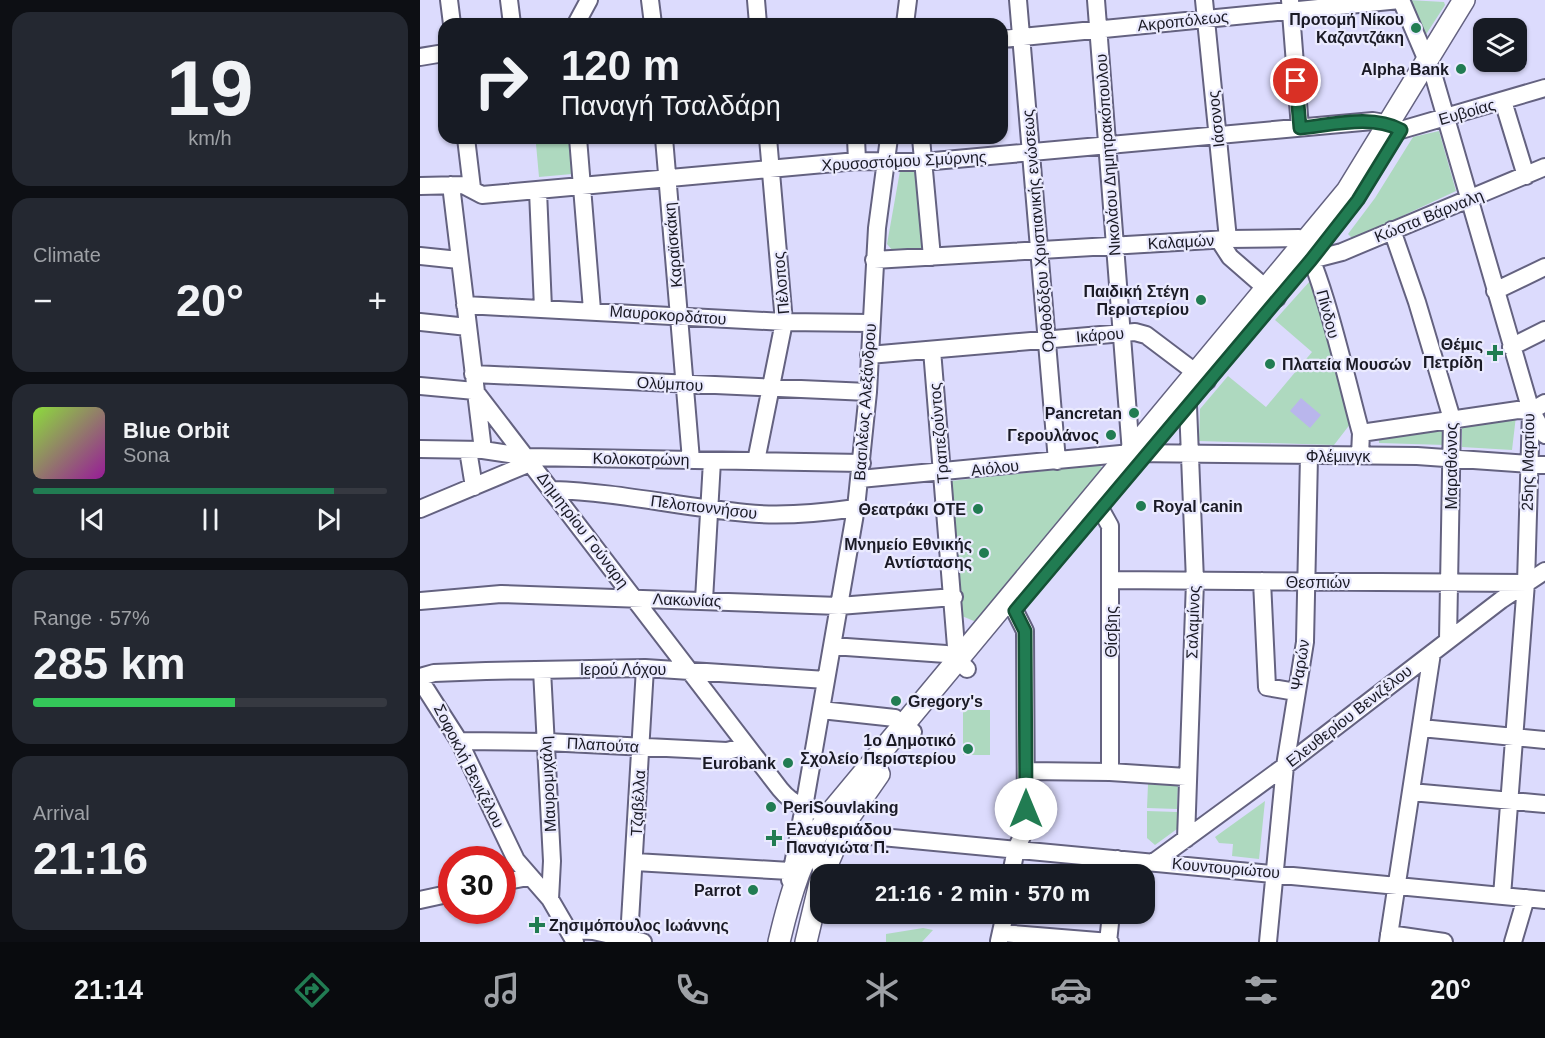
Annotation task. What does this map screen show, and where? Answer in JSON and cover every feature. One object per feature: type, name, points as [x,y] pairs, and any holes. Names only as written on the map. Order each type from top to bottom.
[{"type":"main road","points":[[1431,69],[1464,0]]},
{"type":"main road","points":[[779,942],[790,898],[811,844],[832,811],[908,728],[1308,252],[1364,168],[1396,127],[1431,69],[1479,0]]},
{"type":"main road","points":[[1138,453],[1188,406],[1202,377]]},
{"type":"main road","points":[[827,864],[854,808],[908,728]]},
{"type":"main road","points":[[806,942],[810,924]]},
{"type":"street","points":[[449,0],[451,18]]},
{"type":"street","points":[[509,0],[511,18]]},
{"type":"street","points":[[579,18],[589,0]]},
{"type":"street","points":[[650,0],[652,18]]},
{"type":"street","points":[[756,0],[758,18]]},
{"type":"street","points":[[906,18],[908,0]]},
{"type":"street","name":"Ορθοδόξου Χριστιανικής ενώσεως","points":[[1018,0],[1057,461]]},
{"type":"street","name":"Νικολάου Δημητρακόπουλου","points":[[1096,0],[1121,333],[1138,453]]},
{"type":"street","name":"Ιάσονος","points":[[1204,0],[1218,136],[1224,239]]},
{"type":"street","name":"Ακροπόλεως","points":[[1008,38],[1206,18],[1290,5],[1400,0]]},
{"type":"street","name":"25ης Μαρτίου","points":[[1400,0],[1431,69],[1511,347],[1538,407],[1537,464],[1502,896]]},
{"type":"street","points":[[1290,5],[1300,128]]},
{"type":"street","points":[[420,57],[438,54]]},
{"type":"street","name":"Ευβοίας","points":[[1396,127],[1445,118],[1545,88]]},
{"type":"street","points":[[1503,101],[1526,176]]},
{"type":"street","name":"Χρυσοστόμου Σμύρνης","points":[[420,186],[451,185],[472,188],[482,195],[538,192],[857,161],[923,162],[1373,121],[1396,127]]},
{"type":"street","points":[[467,144],[472,188]]},
{"type":"street","points":[[579,144],[592,310]]},
{"type":"street","name":"Καραϊσκάκη","points":[[665,144],[691,460]]},
{"type":"street","name":"Πέλοπος","points":[[756,461],[784,322],[769,144]]},
{"type":"street","points":[[856,144],[857,161]]},
{"type":"street","name":"Βασιλέως Αλεξάνδρου","points":[[819,864],[805,825],[804,807],[861,471],[868,392],[874,261],[888,144]]},
{"type":"street","points":[[922,144],[932,257]]},
{"type":"street","name":"Κώστα Βάρναλη","points":[[1308,252],[1342,252],[1545,167]]},
{"type":"street","points":[[451,185],[475,391],[474,487]]},
{"type":"street","points":[[538,192],[543,308]]},
{"type":"street","name":"Μαραθώνος","points":[[1392,230],[1417,302],[1452,419],[1448,640]]},
{"type":"street","name":"Καλαμών","points":[[874,261],[1224,239],[1299,238],[1308,252]]},
{"type":"street","points":[[1224,239],[1230,257],[1272,294]]},
{"type":"street","name":"Πίνδου","points":[[1308,252],[1317,274],[1360,434],[1360,455]]},
{"type":"street","points":[[420,256],[459,260]]},
{"type":"street","points":[[1495,291],[1545,267]]},
{"type":"street","name":"Μαυροκορδάτου","points":[[465,305],[784,322],[870,323]]},
{"type":"street","points":[[420,322],[468,327]]},
{"type":"street","points":[[1511,347],[1545,330]]},
{"type":"street","name":"Ικάρου","points":[[869,355],[1121,333],[1146,335],[1202,377]]},
{"type":"street","name":"Τραπεζούντος","points":[[932,350],[962,664]]},
{"type":"street","name":"Ολύμπου","points":[[473,374],[868,392]]},
{"type":"street","points":[[420,386],[475,391]]},
{"type":"street","name":"Δημητρίου Γούναρη","points":[[475,391],[528,457],[780,789],[787,797],[804,807]]},
{"type":"street","name":"Σαλαμίνος","points":[[1186,839],[1186,777],[1195,581],[1188,406]]},
{"type":"street","points":[[1538,407],[1545,435]]},
{"type":"street","name":"Φλέμινγκ","points":[[1360,434],[1538,407]]},
{"type":"street","name":"Κολοκοτρώνη","points":[[420,449],[475,450],[528,457],[756,461],[861,471]]},
{"type":"street","name":"Φλέμινγκ","points":[[1138,453],[1360,455],[1537,464]]},
{"type":"street","name":"Αιόλου","points":[[861,471],[943,473],[1138,453]]},
{"type":"street","name":"Ψαρών","points":[[1268,942],[1284,766],[1305,642],[1309,456]]},
{"type":"street","points":[[420,509],[525,465],[528,457]]},
{"type":"street","points":[[704,600],[712,460]]},
{"type":"street","name":"Πελοποννήσου","points":[[552,490],[584,491],[709,509],[780,514],[856,508]]},
{"type":"street","name":"Θίσβης","points":[[1096,503],[1110,526],[1110,772]]},
{"type":"street","name":"Ελευθερίου Βενιζέλου","points":[[1154,862],[1448,640],[1545,571]]},
{"type":"street","name":"Θεσπιών","points":[[1111,580],[1526,583]]},
{"type":"street","points":[[1262,581],[1267,687],[1296,692]]},
{"type":"street","name":"Λακωνίας","points":[[420,601],[501,594],[839,606],[954,597]]},
{"type":"street","points":[[1009,607],[1025,631],[1026,828],[1016,849],[1013,864]]},
{"type":"street","points":[[832,646],[946,654],[962,664]]},
{"type":"street","points":[[1432,653],[1389,938],[1444,942]]},
{"type":"street","name":"Ιερού Λόχου","points":[[422,687],[434,673],[645,668],[826,680]]},
{"type":"street","name":"Τζαβέλλα","points":[[636,940],[635,862],[645,668]]},
{"type":"street","name":"Μαυρομιχάλη","points":[[542,670],[552,861],[550,899]]},
{"type":"street","name":"Σοφοκλή Βενιζέλου","points":[[422,687],[459,741],[516,860],[528,877],[550,899],[573,936]]},
{"type":"street","points":[[820,710],[895,718],[908,728]]},
{"type":"street","points":[[1421,728],[1545,740]]},
{"type":"street","name":"Πλαπούτα","points":[[459,741],[546,742],[727,751],[747,746]]},
{"type":"street","points":[[1026,771],[1110,772],[1186,777]]},
{"type":"street","points":[[780,789],[796,790],[808,783]]},
{"type":"street","points":[[1411,792],[1545,804]]},
{"type":"street","points":[[790,898],[790,871],[804,807],[819,812],[832,811]]},
{"type":"street","points":[[854,808],[860,825],[871,836]]},
{"type":"street","name":"Κουντουριώτου","points":[[837,840],[871,836],[1016,849],[1099,864]]},
{"type":"street","points":[[635,862],[790,871]]},
{"type":"street","name":"Κουντουριώτου","points":[[1139,864],[1154,862],[1275,872],[1545,900]]},
{"type":"street","points":[[516,879],[528,877]]},
{"type":"street","points":[[1513,942],[1526,898],[1545,885]]},
{"type":"street","points":[[420,900],[438,896]]},
{"type":"street","points":[[1000,938],[1109,942],[1110,924]]},
{"type":"street","points":[[573,936],[593,931],[636,940]]},
{"type":"green space","points":[[1408,0],[1444,2],[1445,5],[1425,36]]},
{"type":"green space","points":[[1439,131],[1456,191],[1353,239],[1348,234],[1375,198],[1413,137]]},
{"type":"green space","points":[[536,144],[569,144],[572,174],[539,177]]},
{"type":"green space","points":[[900,171],[920,171],[928,249],[893,251],[887,244]]},
{"type":"green space","points":[[1310,281],[1351,423],[1334,445],[1199,441],[1200,409],[1228,376],[1266,407],[1312,352],[1275,320]]},
{"type":"green space","points":[[1516,416],[1512,450],[1462,447],[1462,426]]},
{"type":"green space","points":[[1445,429],[1445,445],[1379,443],[1379,440]]},
{"type":"green space","points":[[1098,465],[1104,468],[981,624],[962,616],[951,481]]},
{"type":"green space","points":[[963,710],[990,710],[990,755],[963,755]]},
{"type":"green space","points":[[1148,784],[1178,785],[1177,809],[1147,808]]},
{"type":"green space","points":[[1265,801],[1259,859],[1232,856],[1233,844],[1219,843],[1215,837]]},
{"type":"green space","points":[[1147,811],[1177,812],[1177,829],[1155,845],[1147,838]]},
{"type":"green space","points":[[923,928],[933,930],[922,942],[886,942],[886,934]]},
{"type":"water","points":[[1301,398],[1321,415],[1310,428],[1290,411]]},
{"type":"place","name":"Προτομή Νίκου Καζαντζάκη","points":[[1416,28]]},
{"type":"place","name":"Alpha Bank","points":[[1461,69]]},
{"type":"place","name":"Παιδική Στέγη Περιστερίου","points":[[1201,300]]},
{"type":"place","name":"Θέμις Πετρίδη","points":[[1495,353]]},
{"type":"place","name":"Πλατεία Μουσών","points":[[1270,364]]},
{"type":"place","name":"Pancretan","points":[[1134,413]]},
{"type":"place","name":"Γερουλάνος","points":[[1111,435]]},
{"type":"place","name":"Royal canin","points":[[1141,506]]},
{"type":"place","name":"Θεατράκι ΟΤΕ","points":[[978,509]]},
{"type":"place","name":"Μνημείο Εθνικής Αντίστασης","points":[[984,553]]},
{"type":"place","name":"Gregory's","points":[[896,701]]},
{"type":"place","name":"1ο Δημοτικό Σχολείο Περιστερίου","points":[[968,749]]},
{"type":"place","name":"Eurobank","points":[[788,763]]},
{"type":"place","name":"PeriSouvlaking","points":[[771,807]]},
{"type":"place","name":"Ελευθεριάδου Παναγιώτα Π.","points":[[774,838]]},
{"type":"place","name":"Parrot","points":[[753,890]]},
{"type":"place","name":"Ζησιμόπουλος Ιωάννης","points":[[537,925]]},
{"type":"route","points":[[1026,809],[1025,631],[1015,611],[1311,260],[1358,200],[1401,130],[1390,124],[1373,121],[1300,128],[1296,81]]}]
